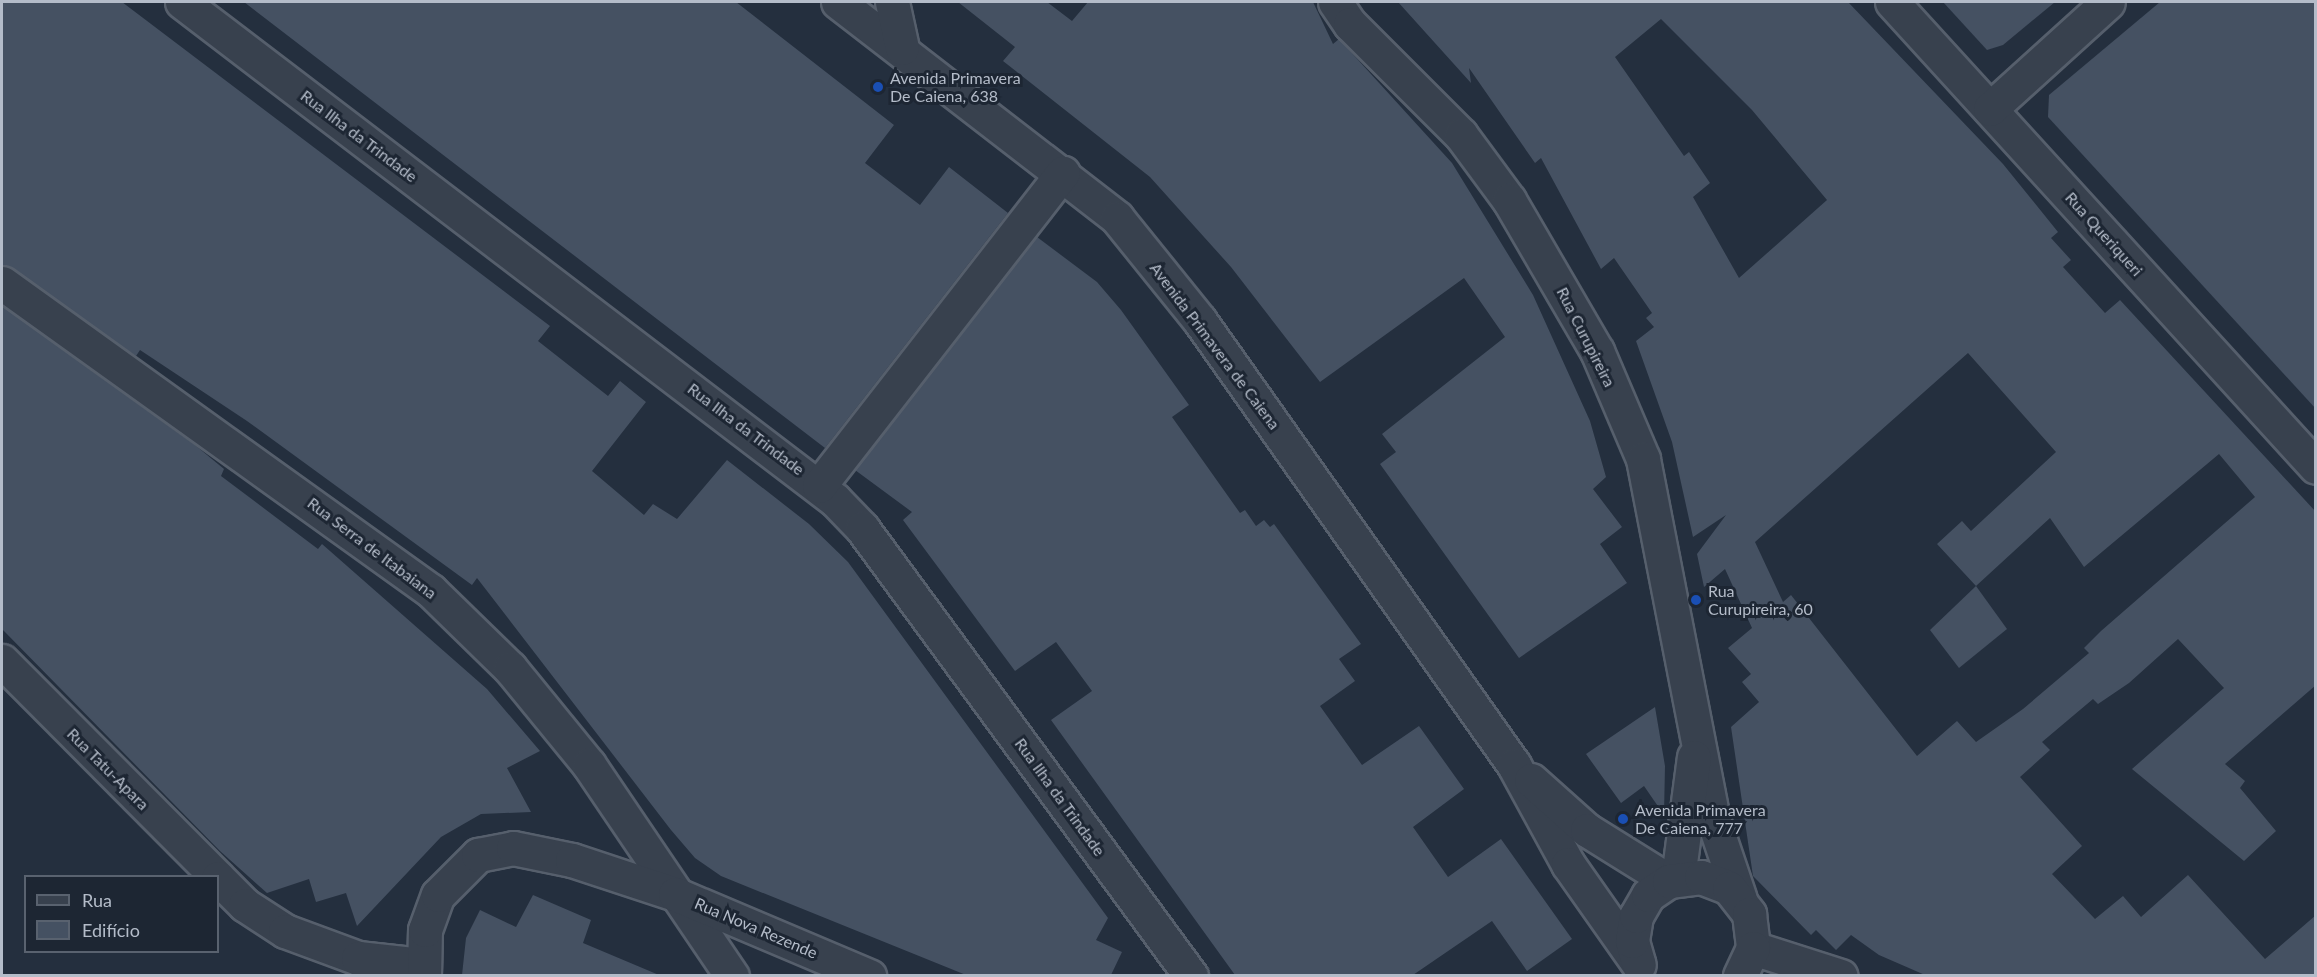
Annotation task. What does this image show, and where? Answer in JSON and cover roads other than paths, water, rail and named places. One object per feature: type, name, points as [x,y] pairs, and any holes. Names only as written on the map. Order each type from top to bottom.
[{"type":"street","name":"Rua Ilha da Trindade","points":[[182,2],[819,486],[862,528],[1191,975]]},
{"type":"street","name":"Avenida Primavera de Caiena","points":[[838,2],[903,48],[1064,173],[1117,218],[1200,321],[1514,765],[1568,864],[1643,970]]},
{"type":"street","points":[[892,2],[903,48]]},
{"type":"street","name":"Rua Curupireira","points":[[1335,2],[1350,24],[1461,135],[1509,200],[1597,351],[1642,459],[1713,819],[1740,899],[1749,914],[1746,967]]},
{"type":"street","name":"Rua Queriqueri","points":[[1892,2],[2316,467]]},
{"type":"street","points":[[1990,109],[2108,2]]},
{"type":"street","points":[[819,486],[1064,173]]},
{"type":"street","name":"Rua Serra de Itabaiana","points":[[2,283],[431,591],[510,668],[581,756],[732,975]]},
{"type":"street","name":"Rua Tatu-Apara","points":[[2,661],[215,875]]},
{"type":"street","name":"Rua Curupireira","points":[[1673,879],[1696,741]]},
{"type":"street","name":"Avenida Primavera de Caiena","points":[[1514,765],[1587,830],[1673,879]]},
{"type":"street","name":"Rua Nova Rezende","points":[[423,970],[424,930],[438,895],[478,855],[513,848],[572,860],[675,894],[869,975]]},
{"type":"street","name":"Rua Tatu-Apara","points":[[219,879],[245,905],[285,931],[358,958],[423,970]]},
{"type":"street","points":[[1643,970],[1632,941],[1636,916],[1648,895],[1673,879],[1716,880],[1740,899]]},
{"type":"street","points":[[1746,967],[1841,975]]},
{"type":"place","name":"Avenida Primavera De Caiena, 638","points":[[878,87]]},
{"type":"place","name":"Rua Curupireira, 60","points":[[1696,600]]},
{"type":"place","name":"Avenida Primavera De Caiena, 777","points":[[1623,819]]}]
